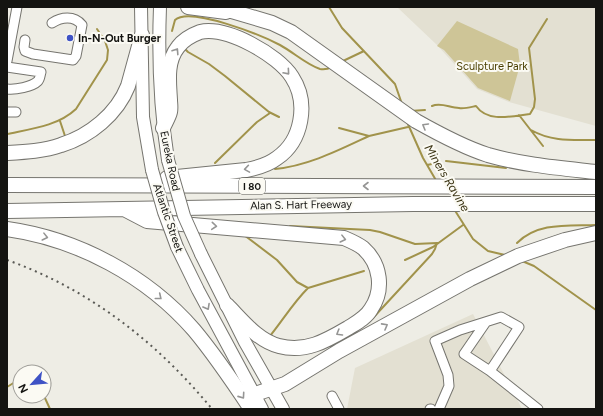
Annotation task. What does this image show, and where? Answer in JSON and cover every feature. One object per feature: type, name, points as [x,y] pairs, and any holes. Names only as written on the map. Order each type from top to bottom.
[{"type":"highway","points":[[188,7],[246,15]]},
{"type":"highway","points":[[218,7],[272,23],[290,32],[416,121],[459,144],[486,154],[514,161],[596,172]]},
{"type":"highway","points":[[99,186],[246,170],[267,164],[284,152],[296,136],[302,110],[300,94],[287,70],[270,56],[253,46],[225,34],[201,32],[188,38],[182,43],[177,48],[171,60],[169,67],[171,111],[163,128]]},
{"type":"highway","points":[[7,153],[40,150],[61,145],[80,136],[111,114],[125,94],[142,35]]},
{"type":"highway","name":"Alan S. Hart Freeway","points":[[7,185],[596,187]]},
{"type":"highway","name":"Alan S. Hart Freeway","points":[[7,211],[413,204],[596,204]]},
{"type":"highway","points":[[122,208],[147,221],[344,238],[363,248],[376,265],[379,294],[371,310],[362,319],[320,344],[308,347],[289,348],[270,343],[254,332],[227,305]]},
{"type":"highway","points":[[7,229],[54,239],[76,247],[115,266],[142,283],[171,308],[192,329],[215,357],[251,409]]},
{"type":"highway","points":[[255,394],[285,384],[339,351],[470,279],[518,256],[552,244],[596,233]]},
{"type":"main road","points":[[132,7],[142,7]]},
{"type":"main road","name":"Atlantic Street","points":[[142,7],[143,117],[147,145],[158,194],[177,248],[195,285],[262,409]]},
{"type":"main road","name":"Eureka Road","points":[[160,7],[160,66],[163,128],[168,160],[177,196],[184,216],[201,254],[227,305]]},
{"type":"main road","points":[[227,305],[245,342],[283,409]]},
{"type":"street","points":[[7,61],[10,28],[17,7]]},
{"type":"street","points":[[25,40],[25,51],[73,60],[76,56],[82,25],[72,18],[59,18],[52,23]]},
{"type":"street","points":[[7,67],[41,72],[39,80],[36,82],[19,89],[7,89]]},
{"type":"street","points":[[439,409],[449,386],[448,375],[435,341],[460,330],[501,317],[519,327],[490,371]]},
{"type":"street","points":[[486,322],[464,354],[490,371],[538,409]]},
{"type":"street","points":[[332,396],[339,409]]},
{"type":"shaded area","points":[[397,7],[596,7],[596,126],[509,102],[477,89],[437,45]]},
{"type":"shaded area","points":[[473,314],[522,409],[347,409],[355,368]]},
{"type":"green space","name":"Sculpture Park","points":[[457,21],[518,49],[520,65],[510,101],[478,88],[444,50],[437,46]]},
{"type":"waterway","name":"Miners Ravine","points":[[329,7],[342,28],[395,84],[402,104]]},
{"type":"waterway","points":[[172,31],[175,20],[183,17],[210,19],[243,29],[271,41],[320,69],[328,69],[332,67]]},
{"type":"waterway","points":[[432,106],[442,105],[456,108],[476,106],[487,115],[494,117],[530,114],[534,107],[535,99],[529,48],[547,19]]},
{"type":"waterway","points":[[7,134],[53,123],[69,115],[76,109],[107,60],[108,50],[105,41],[97,29]]},
{"type":"waterway","points":[[184,48],[225,76],[269,112],[279,117]]},
{"type":"waterway","points":[[343,61],[364,51]]},
{"type":"waterway","points":[[410,111],[425,110]]},
{"type":"waterway","points":[[215,163],[257,122],[270,113]]},
{"type":"waterway","points":[[519,115],[543,146]]},
{"type":"waterway","points":[[60,121],[65,136]]},
{"type":"waterway","name":"Miners Ravine","points":[[407,122],[423,158],[437,182]]},
{"type":"waterway","points":[[339,128],[369,136],[408,127]]},
{"type":"waterway","points":[[531,130],[547,137],[570,140],[596,140]]},
{"type":"waterway","points":[[275,169],[299,165],[311,161],[335,152],[369,136]]},
{"type":"waterway","points":[[446,161],[506,168]]},
{"type":"waterway","points":[[427,165],[437,163]]},
{"type":"waterway","name":"Miners Ravine","points":[[454,209],[473,239],[488,251],[505,255]]},
{"type":"waterway","points":[[405,260],[433,247],[463,225]]},
{"type":"waterway","points":[[517,243],[525,236],[544,228],[554,226],[596,225]]},
{"type":"waterway","points":[[290,226],[370,230],[415,244],[437,243],[432,254],[372,319]]},
{"type":"waterway","points":[[244,235],[277,260],[297,282],[308,288],[364,271]]},
{"type":"waterway","name":"Miners Ravine","points":[[522,261],[534,266],[596,310]]},
{"type":"waterway","points":[[270,336],[308,288]]},
{"type":"waterway","points":[[7,387],[12,384]]},
{"type":"waterway","points":[[48,404],[50,409]]},
{"type":"railway","points":[[7,260],[66,286],[120,320],[145,340],[168,362],[212,409]]},
{"type":"place","name":"In-N-Out Burger","points":[[70,38]]}]
